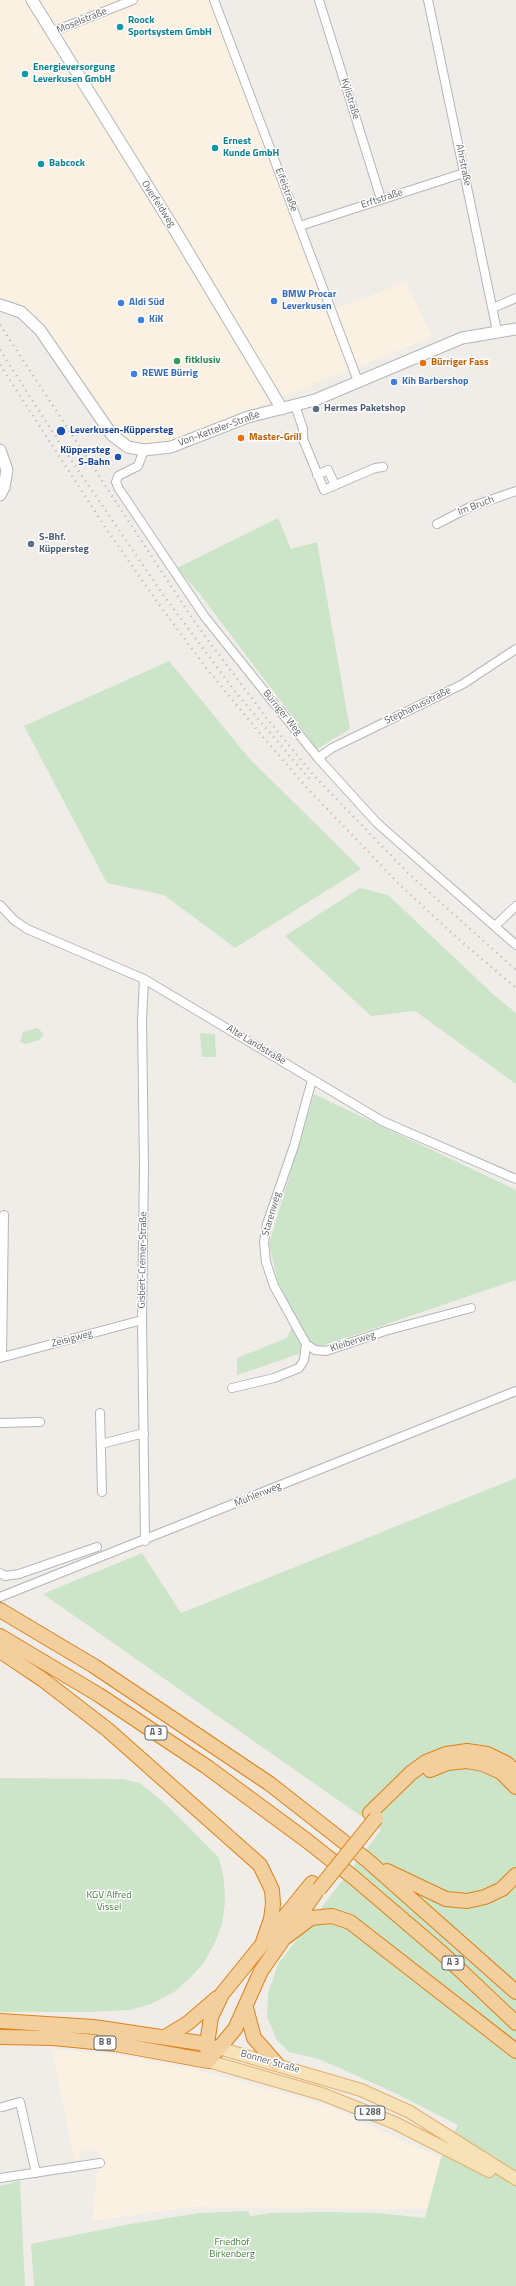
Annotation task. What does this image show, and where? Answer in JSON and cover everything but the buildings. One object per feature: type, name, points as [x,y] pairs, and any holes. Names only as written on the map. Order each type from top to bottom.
[{"type":"highway","name":"A 3","points":[[0,1610],[94,1666],[270,1784],[367,1860],[516,1992]]},
{"type":"highway","name":"A 3","points":[[0,1636],[99,1695],[207,1767],[306,1840],[353,1877],[442,1953],[516,2023]]},
{"type":"highway","points":[[0,1651],[48,1683],[108,1730],[260,1865],[272,1890],[273,1904],[271,1920],[263,1942]]},
{"type":"highway","points":[[165,2037],[188,2023],[222,1994],[263,1942],[316,1886],[410,1773],[426,1762],[446,1754],[467,1751],[487,1754],[506,1763],[516,1772]]},
{"type":"highway","points":[[373,1816],[430,1770],[447,1764],[467,1761],[483,1764],[501,1772],[516,1787]]},
{"type":"highway","points":[[367,1860],[420,1888],[446,1899],[467,1901],[485,1897],[502,1889],[516,1874]]},
{"type":"highway","points":[[213,2046],[235,2030],[261,1971],[316,1886]]},
{"type":"highway","points":[[283,1939],[311,1918],[332,1916],[350,1922],[516,2051]]},
{"type":"highway","points":[[212,2062],[213,2046],[211,2017],[222,1994]]},
{"type":"highway","points":[[246,2008],[254,2038],[276,2063]]},
{"type":"highway","name":"Bonner Straße","points":[[0,2021],[94,2027],[165,2037],[213,2046]]},
{"type":"highway","name":"Bonner Straße","points":[[0,2037],[53,2038],[115,2044],[212,2062]]},
{"type":"main road","name":"Bonner Straße","points":[[213,2046],[276,2063],[361,2090],[410,2112],[516,2179]]},
{"type":"main road","name":"Bonner Straße","points":[[212,2062],[322,2094],[396,2123],[516,2182]]},
{"type":"street","name":"Overfeldweg","points":[[32,0],[173,227],[282,409]]},
{"type":"street","name":"Moselstraße","points":[[52,32],[133,0]]},
{"type":"street","name":"Eifelstraße","points":[[214,0],[358,381]]},
{"type":"street","name":"Kyllstraße","points":[[319,0],[382,199]]},
{"type":"street","name":"Ahrstraße","points":[[428,0],[497,331]]},
{"type":"street","name":"Erftstraße","points":[[300,226],[464,173]]},
{"type":"street","points":[[493,308],[516,298]]},
{"type":"street","name":"Von-Ketteler-Straße","points":[[0,305],[21,312],[40,330],[112,435],[128,447],[144,450],[171,447],[248,418],[315,400],[462,338],[516,329]]},
{"type":"street","points":[[295,405],[303,429],[303,439],[324,490],[375,468],[383,467]]},
{"type":"street","points":[[0,450],[7,470],[4,488],[0,495]]},
{"type":"street","name":"Bürriger Weg","points":[[144,450],[138,466],[118,476],[116,482],[119,489],[205,617],[318,758],[377,823],[516,945]]},
{"type":"street","points":[[317,475],[328,470],[335,485]]},
{"type":"street","name":"Im Bruch","points":[[437,524],[450,516],[516,491]]},
{"type":"street","name":"Stephanusstraße","points":[[318,758],[332,748],[463,684],[516,649]]},
{"type":"street","name":"Alte Landstraße","points":[[0,905],[14,920],[27,929],[144,979],[382,1121],[516,1179]]},
{"type":"street","points":[[495,926],[516,906]]},
{"type":"street","name":"Gisbert-Cremer-Straße","points":[[144,979],[142,1021],[144,1166],[142,1320],[145,1541]]},
{"type":"street","name":"Starenweg","points":[[306,1344],[274,1286],[266,1262],[264,1242],[267,1224],[294,1146],[312,1080]]},
{"type":"street","name":"Zeisigweg","points":[[4,1215],[1,1358],[142,1320]]},
{"type":"street","name":"Kleiberweg","points":[[306,1344],[315,1350],[326,1351],[385,1331],[471,1308]]},
{"type":"street","points":[[232,1388],[274,1378],[299,1368],[304,1360],[306,1344]]},
{"type":"street","name":"Mühlenweg","points":[[0,1597],[145,1541],[516,1391]]},
{"type":"street","points":[[100,1413],[102,1492]]},
{"type":"street","points":[[0,1423],[40,1422]]},
{"type":"street","points":[[101,1444],[144,1433]]},
{"type":"street","points":[[0,1574],[4,1576],[19,1574],[97,1547]]},
{"type":"street","points":[[2,2107],[20,2102],[36,2173]]},
{"type":"street","points":[[0,2178],[100,2163]]},
{"type":"shaded area","points":[[0,0],[210,0],[328,312],[406,282],[432,337],[178,438],[154,445],[141,445],[122,437],[38,317],[17,302],[0,298]]},
{"type":"shaded area","points":[[52,2049],[125,2056],[193,2069],[325,2105],[441,2158],[427,2209],[190,2207],[92,2221],[99,2156],[97,2148],[79,2152],[81,2160],[74,2160]]},
{"type":"green space","points":[[278,518],[291,549],[317,542],[350,729],[317,749],[199,593],[177,568]]},
{"type":"green space","points":[[169,661],[249,758],[361,869],[235,948],[164,895],[107,883],[24,726]]},
{"type":"green space","points":[[360,888],[388,895],[494,995],[516,1013],[516,1084],[415,1011],[371,1016],[285,936]]},
{"type":"green space","points":[[37,1028],[44,1034],[39,1040],[26,1044],[20,1042],[23,1032]]},
{"type":"green space","points":[[200,1033],[215,1034],[216,1057],[202,1057]]},
{"type":"green space","points":[[314,1094],[516,1190],[516,1280],[237,1375],[237,1358],[287,1338],[295,1319],[278,1282],[269,1244]]},
{"type":"green space","name":"Friedhof Birkenberg","points":[[516,1478],[516,2286],[34,2286],[31,2244],[130,2224],[200,2213],[248,2211],[250,2216],[271,2213],[325,2212],[377,2213],[425,2218],[441,2158],[458,2125],[393,2092],[319,2059],[289,2052],[277,2040],[267,2017],[268,1993],[278,1964],[381,1830],[43,1594],[142,1553],[181,1613]]},
{"type":"green space","name":"KGV Alfred Vissel","points":[[0,1778],[122,1779],[140,1783],[169,1807],[219,1858],[224,1880],[225,1902],[222,1924],[214,1945],[203,1964],[188,1980],[174,1992],[151,2004],[130,2010],[89,2012],[0,2012]]},
{"type":"green space","points":[[20,2181],[25,2286],[0,2286],[0,2186]]},
{"type":"railway","points":[[0,325],[196,624],[268,720],[317,779],[410,875],[516,970]]},
{"type":"railway","points":[[0,350],[61,445],[164,596],[237,694],[312,782]]},
{"type":"railway","points":[[0,365],[107,530],[158,603],[207,669],[263,737],[307,788],[401,886],[455,936],[516,988]]},
{"type":"place","name":"Roock Sportsystem GmbH","points":[[120,27]]},
{"type":"place","name":"Energieversorgung Leverkusen GmbH","points":[[25,74]]},
{"type":"place","name":"Ernest Kunde GmbH","points":[[215,148]]},
{"type":"place","name":"Babcock","points":[[41,164]]},
{"type":"place","name":"BMW Procar Leverkusen","points":[[274,301]]},
{"type":"place","name":"Aldi Süd","points":[[121,303]]},
{"type":"place","name":"KiK","points":[[141,320]]},
{"type":"place","name":"fitklusiv","points":[[177,361]]},
{"type":"place","name":"Bürriger Fass","points":[[423,363]]},
{"type":"place","name":"REWE Bürrig","points":[[134,374]]},
{"type":"place","name":"Kih Barbershop","points":[[394,382]]},
{"type":"place","name":"Hermes Paketshop","points":[[316,409]]},
{"type":"place","name":"Leverkusen-Küppersteg","points":[[61,431]]},
{"type":"place","name":"Master-Grill","points":[[241,438]]},
{"type":"place","name":"Küppersteg S-Bahn","points":[[118,457]]},
{"type":"place","name":"S-Bhf. Küppersteg","points":[[31,544]]}]
